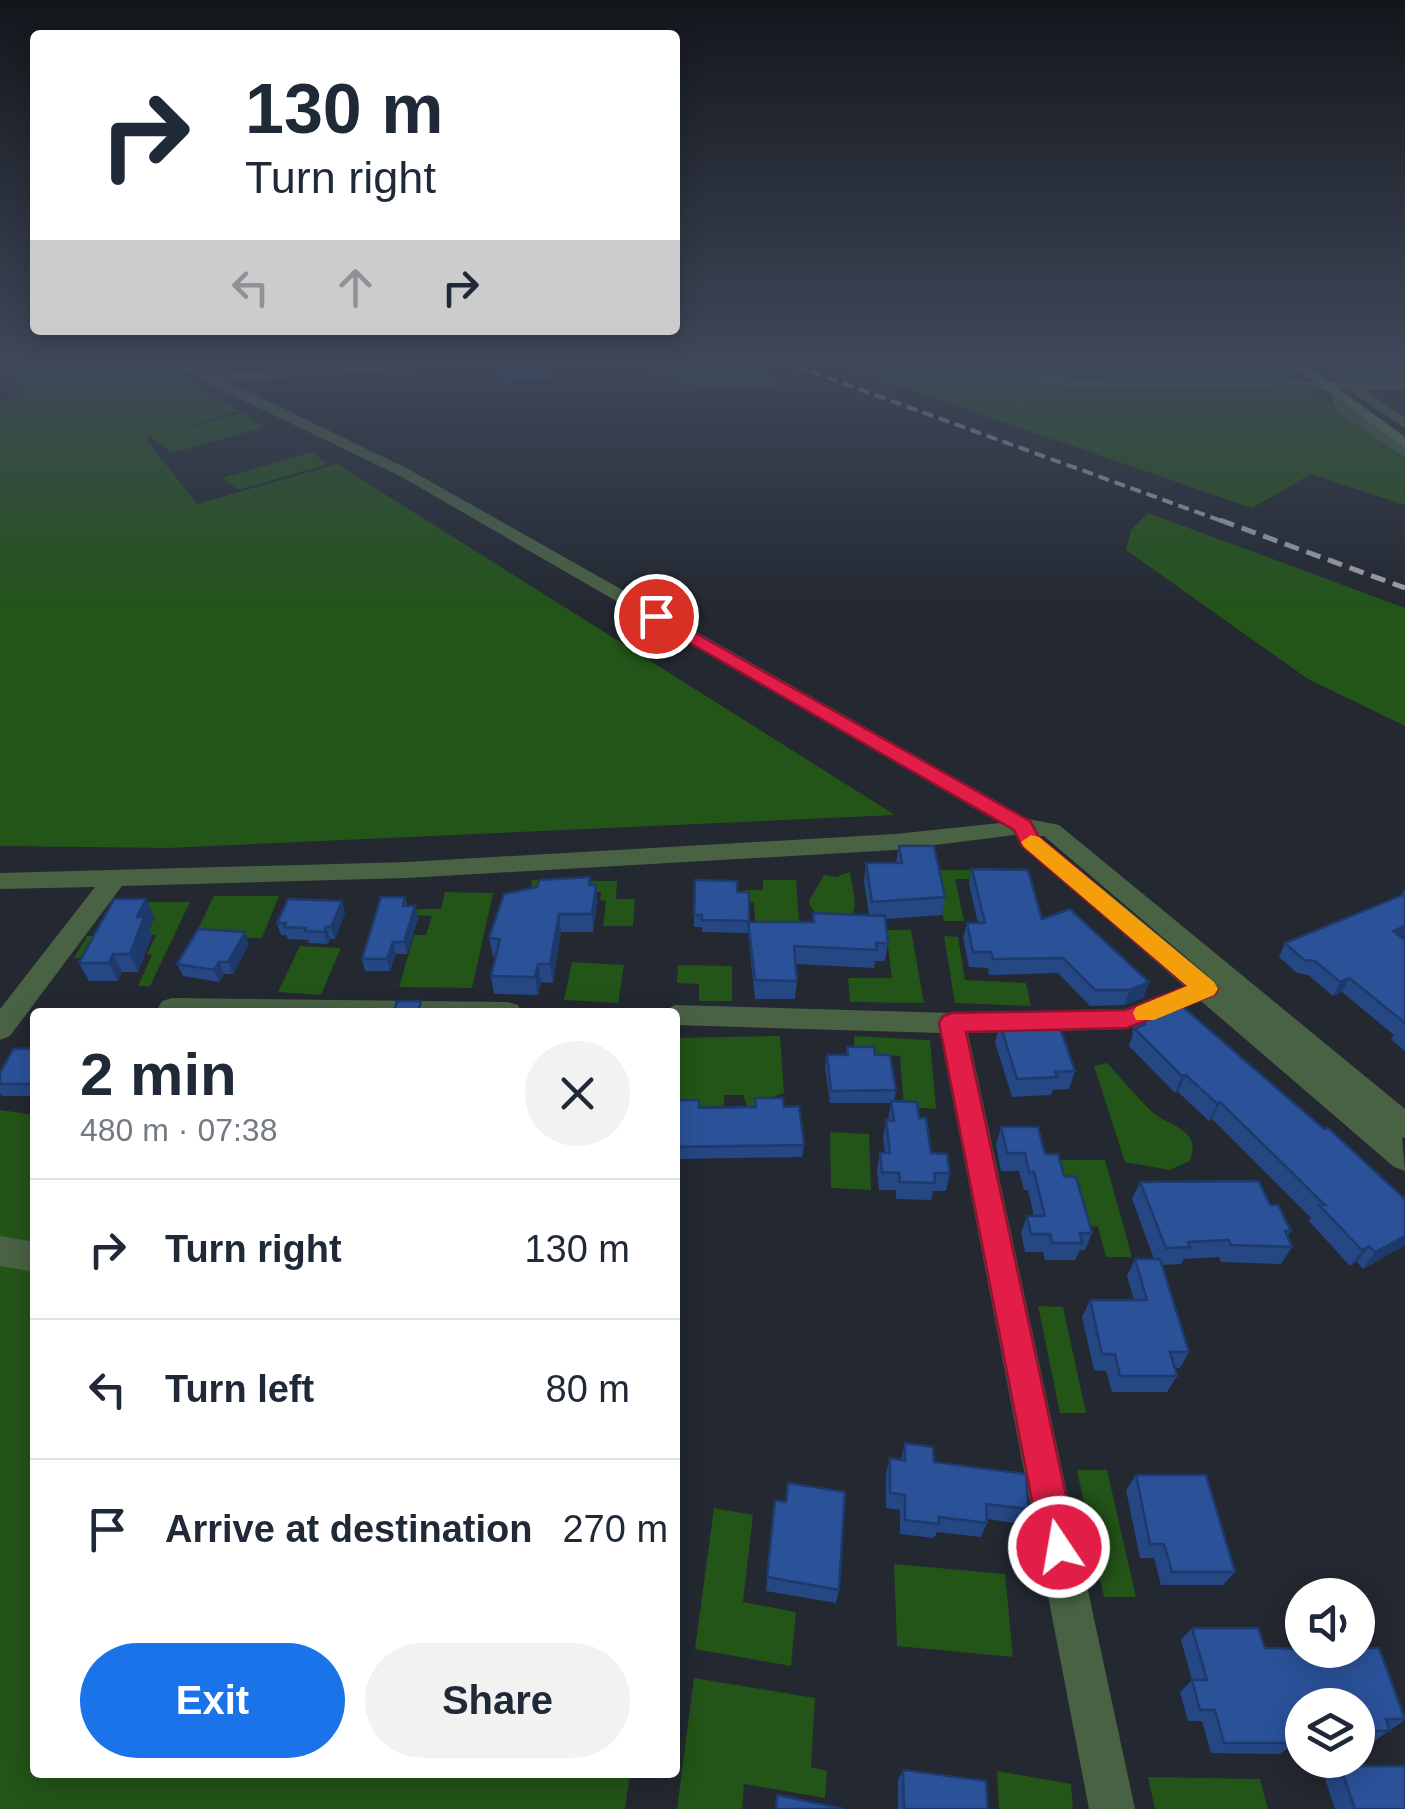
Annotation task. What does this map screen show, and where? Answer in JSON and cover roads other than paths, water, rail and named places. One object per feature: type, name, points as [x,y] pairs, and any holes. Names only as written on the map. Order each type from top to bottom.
[{"type":"street","points":[[347,444],[405,473],[1022,826],[1030,841],[1405,1158]]},
{"type":"street","points":[[0,881],[408,870],[895,842],[977,836],[1022,826],[1050,830],[1405,1126]]},
{"type":"street","points":[[0,1030],[115,878]]},
{"type":"street","points":[[680,1015],[952,1023],[1127,1019],[1206,989]]},
{"type":"street","points":[[952,1023],[1112,1809]]},
{"type":"street","points":[[0,1251],[30,1256]]},
{"type":"railway","points":[[1011,444],[1227,523]]},
{"type":"railway","points":[[1220,520],[1405,588]]}]
